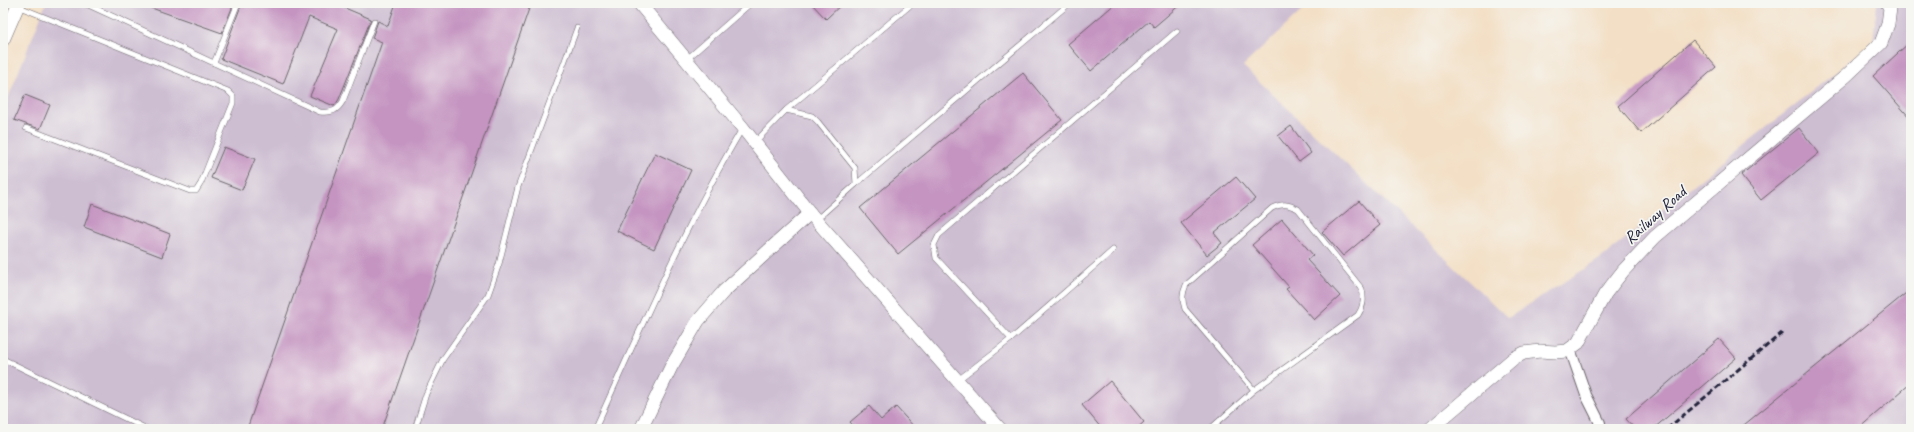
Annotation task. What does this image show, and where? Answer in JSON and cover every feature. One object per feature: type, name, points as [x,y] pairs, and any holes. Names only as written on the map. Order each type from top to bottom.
[{"type":"street","points":[[639,3],[814,216],[1000,429]]},
{"type":"street","name":"Railway Road","points":[[1570,349],[1578,343],[1605,294],[1623,271],[1655,236],[1846,76],[1881,43],[1888,24],[1890,8],[1887,3]]},
{"type":"street","points":[[3,40],[18,4]]},
{"type":"street","points":[[641,429],[671,368],[698,321],[724,291],[814,216]]},
{"type":"street","points":[[1430,429],[1514,358],[1524,353],[1540,351],[1555,352],[1570,349],[1586,395],[1600,423],[1597,429]]},
{"type":"lane","points":[[84,3],[320,112],[330,113],[338,109],[343,101],[374,21]]},
{"type":"lane","points":[[98,9],[100,3]]},
{"type":"lane","points":[[214,63],[238,3]]},
{"type":"lane","points":[[686,59],[751,3]]},
{"type":"lane","points":[[754,142],[786,110],[913,3]]},
{"type":"lane","points":[[814,216],[856,184],[1070,3]]},
{"type":"lane","points":[[18,4],[228,91],[234,96],[233,103],[201,183],[196,191],[190,191],[26,128]]},
{"type":"lane","points":[[415,429],[426,394],[443,359],[488,295],[499,264],[518,187],[577,28]]},
{"type":"lane","points":[[1011,339],[936,258],[934,245],[939,234],[1177,31]]},
{"type":"lane","points":[[786,110],[812,116],[818,122],[855,168],[856,184]]},
{"type":"lane","points":[[595,429],[656,295],[703,199],[743,128]]},
{"type":"lane","points":[[1210,429],[1254,390],[1358,315],[1362,308],[1364,298],[1362,289],[1298,209],[1289,204],[1280,204],[1272,208],[1186,285],[1183,292],[1182,301],[1185,310],[1254,390]]},
{"type":"lane","points":[[958,380],[1011,339],[1113,250]]},
{"type":"lane","points":[[3,359],[147,429]]},
{"type":"shaded area","points":[[46,3],[1310,3],[1243,66],[1508,318],[1600,259],[1873,43],[1877,3],[1911,3],[1911,429],[3,429],[3,111]]},
{"type":"building","points":[[143,3],[234,3],[222,33],[143,5]]},
{"type":"building","points":[[242,3],[333,3],[371,19],[339,99],[334,106],[310,96],[338,29],[309,17],[283,84],[221,59]]},
{"type":"building","points":[[396,3],[531,3],[382,429],[247,429],[382,42],[372,38],[378,21],[388,26]]},
{"type":"building","points":[[811,3],[843,3],[826,19]]},
{"type":"building","points":[[1116,3],[1182,3],[1154,27],[1149,21],[1091,71],[1068,44]]},
{"type":"building","points":[[1693,40],[1716,67],[1641,133],[1618,106]]},
{"type":"building","points":[[1911,41],[1911,119],[1873,76]]},
{"type":"building","points":[[1023,73],[1062,120],[898,254],[860,208]]},
{"type":"building","points":[[25,95],[50,105],[40,129],[14,120]]},
{"type":"building","points":[[1291,126],[1311,153],[1299,162],[1278,136]]},
{"type":"building","points":[[1799,128],[1819,153],[1761,200],[1741,175]]},
{"type":"building","points":[[224,147],[255,159],[242,190],[211,178]]},
{"type":"building","points":[[655,153],[691,170],[654,249],[617,231]]},
{"type":"building","points":[[1236,177],[1255,199],[1214,233],[1222,243],[1207,255],[1181,223]]},
{"type":"building","points":[[1359,201],[1380,225],[1343,256],[1322,232]]},
{"type":"building","points":[[92,204],[170,234],[162,257],[84,227]]},
{"type":"building","points":[[1282,219],[1313,255],[1307,260],[1340,296],[1314,320],[1286,289],[1289,287],[1252,245]]},
{"type":"building","points":[[1911,289],[1911,383],[1858,429],[1739,429]]},
{"type":"building","points":[[1719,339],[1736,358],[1653,429],[1635,429],[1626,419]]},
{"type":"building","points":[[1110,381],[1144,422],[1136,429],[1102,429],[1082,405]]},
{"type":"building","points":[[869,406],[881,420],[896,407],[916,429],[856,429],[850,422]]},
{"type":"railway","points":[[1667,429],[1782,333]]}]
